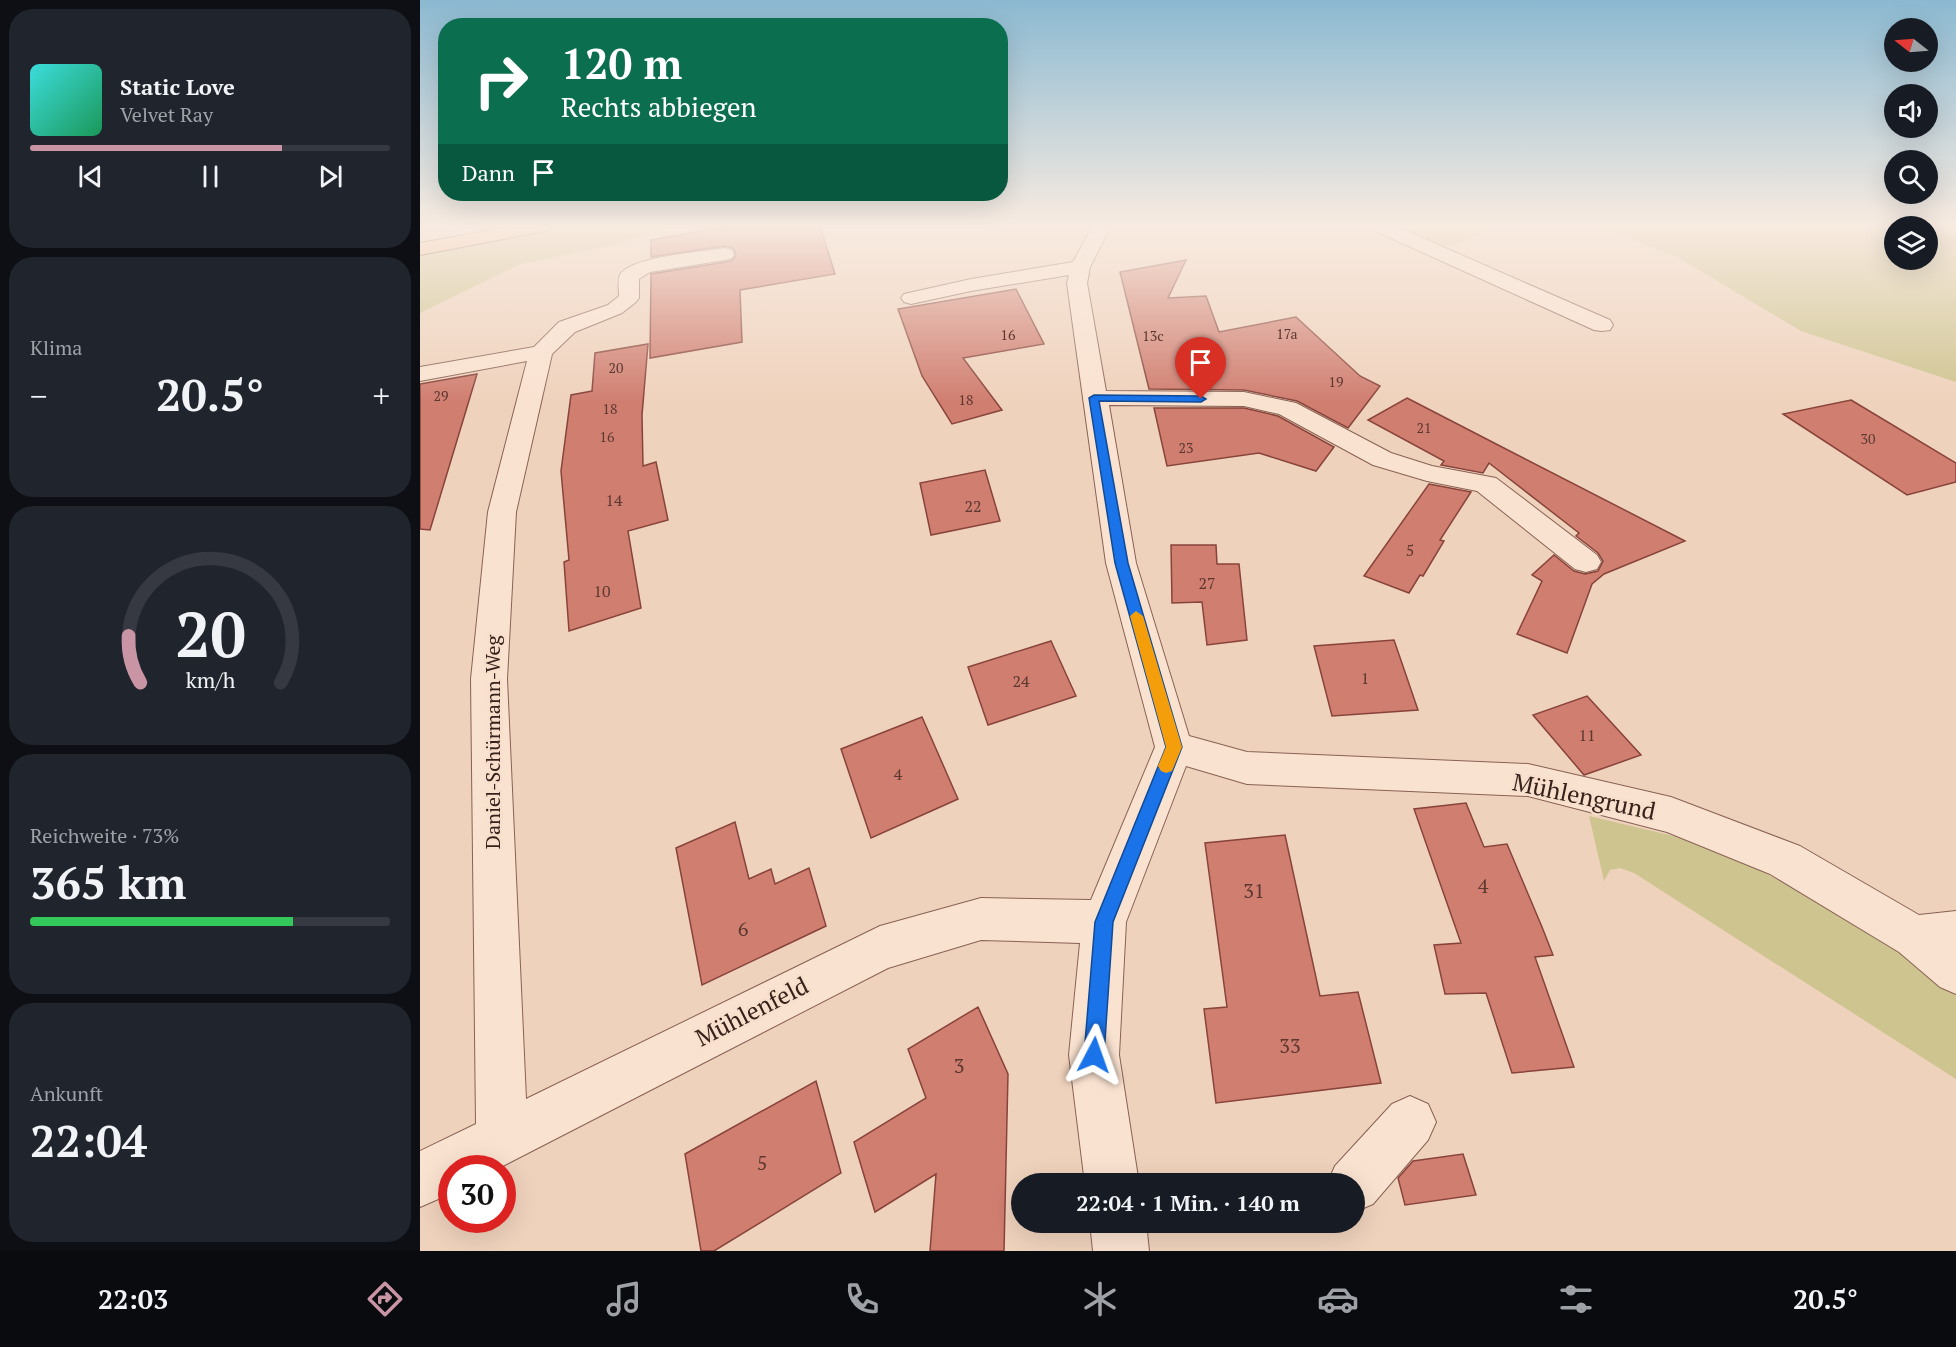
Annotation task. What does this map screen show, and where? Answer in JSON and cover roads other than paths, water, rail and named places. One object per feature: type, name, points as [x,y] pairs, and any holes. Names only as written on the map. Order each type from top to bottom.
[{"type":"street","points":[[420,374],[541,352],[567,327],[615,309],[629,298],[629,284]]},
{"type":"street","points":[[911,298],[975,284]]},
{"type":"street","points":[[1077,284],[1121,563],[1174,747],[1104,922],[1094,1055],[1110,1173]]},
{"type":"street","points":[[1511,284],[1602,325]]},
{"type":"street","name":"Daniel-Schürmann-Weg","points":[[502,1137],[489,679],[502,512],[541,352]]},
{"type":"street","points":[[1094,398],[1244,399],[1287,408],[1382,459],[1427,473],[1486,484],[1586,562]]},
{"type":"street","name":"Mühlengrund","points":[[1174,747],[1247,768],[1528,780],[1671,815],[1785,860],[1936,935],[1956,970]]},
{"type":"street","name":"Mühlenfeld","points":[[420,1180],[880,948],[981,919],[1104,922]]},
{"type":"street","points":[[1365,1173],[1410,1122]]},
{"type":"street","points":[[1119,1233],[1121,1251]]}]
